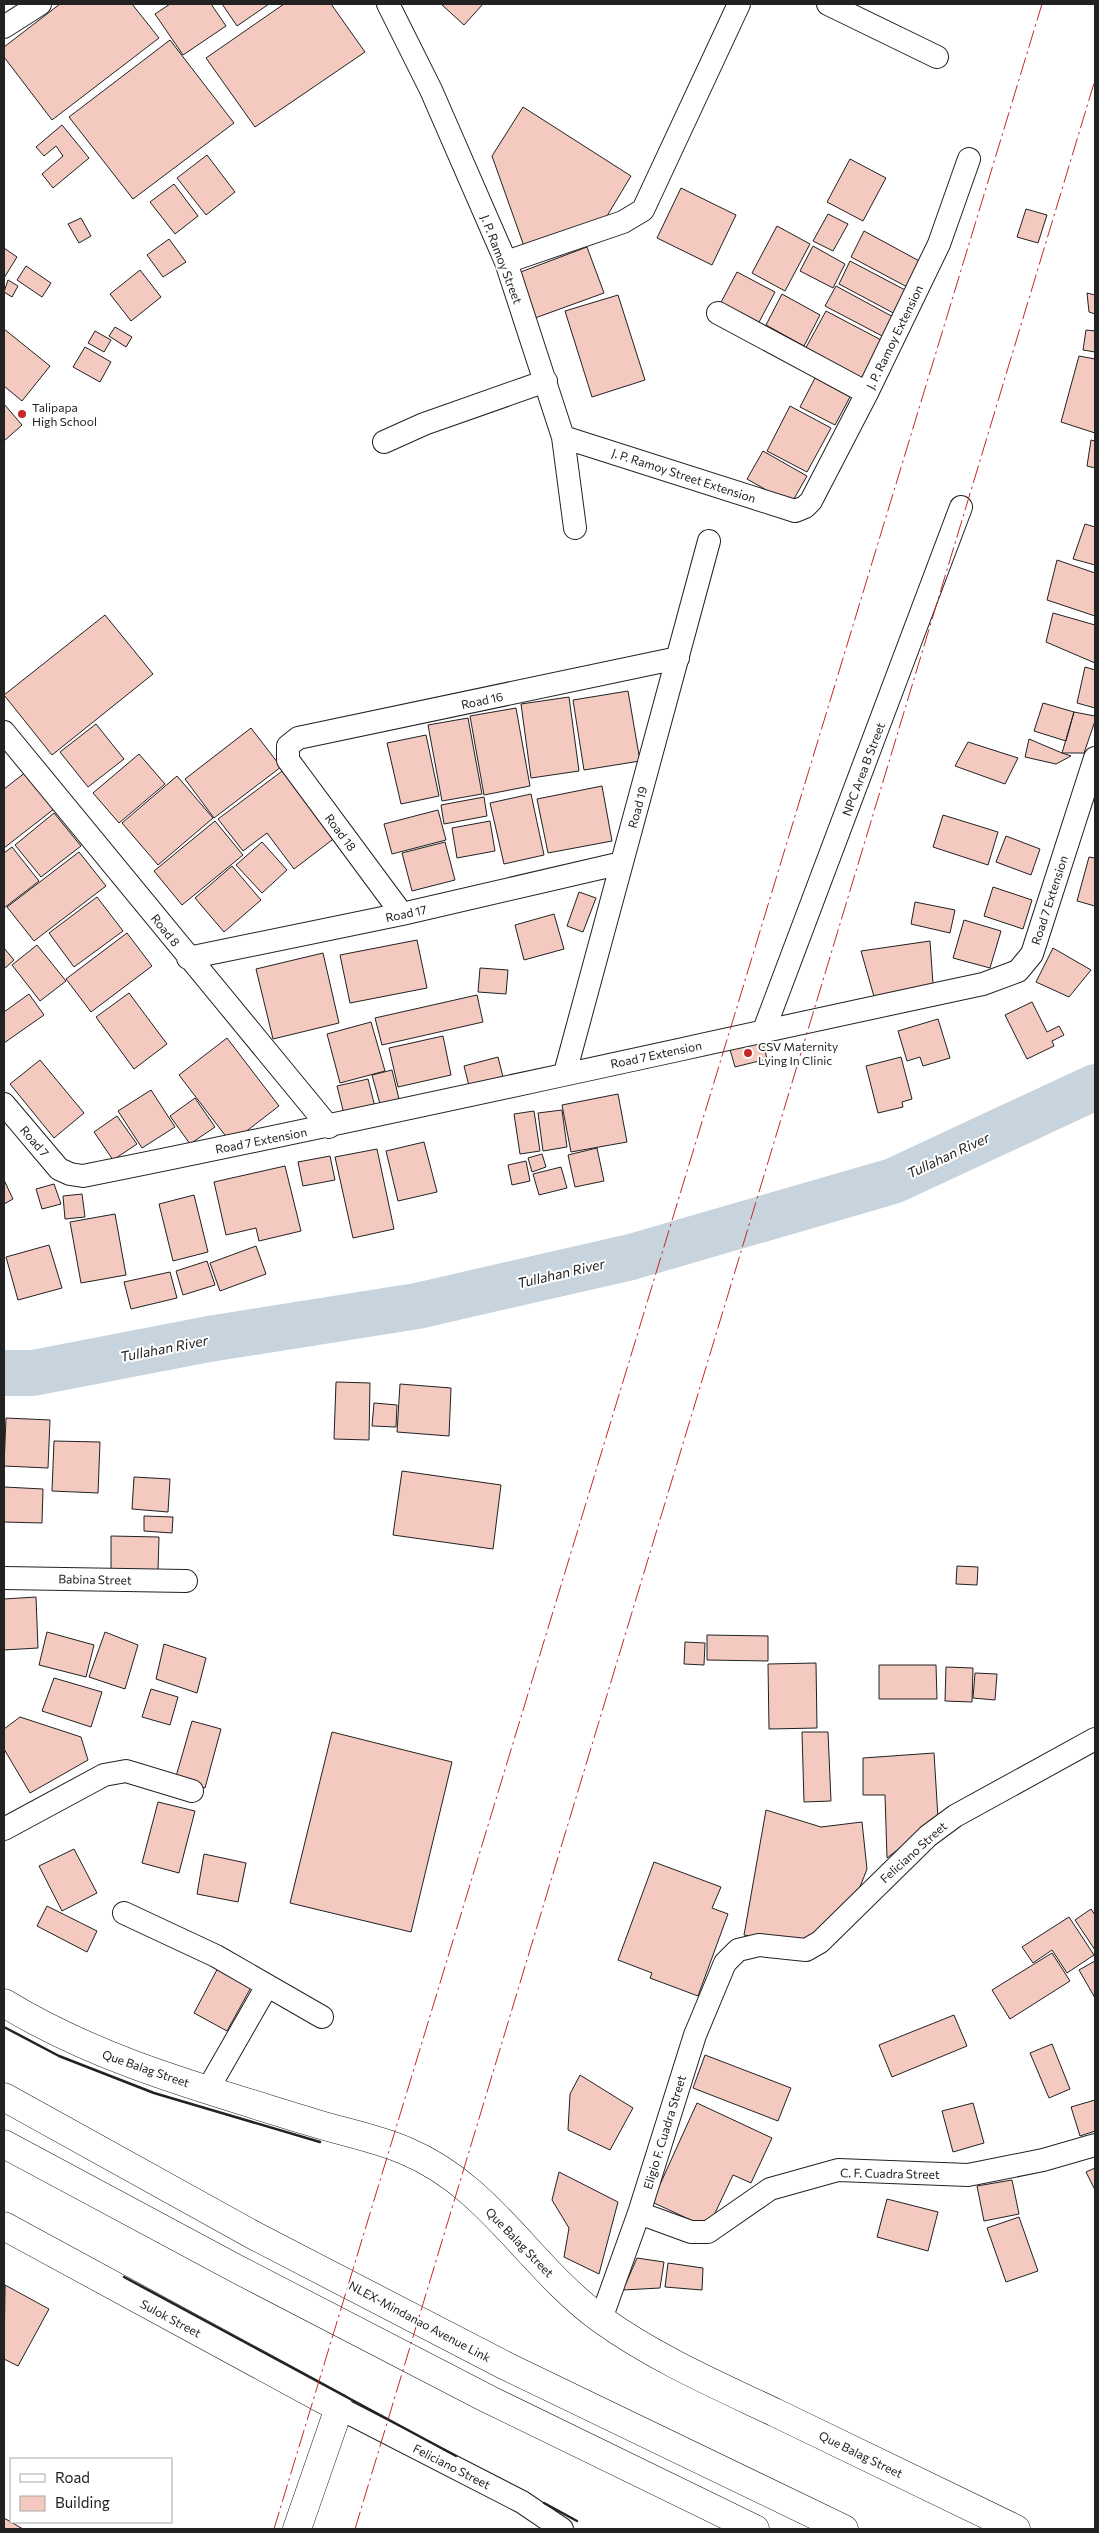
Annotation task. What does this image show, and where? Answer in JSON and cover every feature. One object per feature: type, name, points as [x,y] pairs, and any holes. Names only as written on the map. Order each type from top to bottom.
[{"type":"main road","name":"Que Balag Street","points":[[4,2003],[87,2048],[127,2064],[406,2151],[465,2185],[515,2234],[565,2289],[601,2319],[639,2344],[737,2395],[1016,2529]]},
{"type":"main road","name":"NLEX-Mindanao Avenue Link","points":[[4,2097],[255,2236],[506,2366],[844,2529]]},
{"type":"main road","points":[[4,2144],[237,2269],[488,2399],[755,2529]]},
{"type":"main road","name":"Sulok Street","points":[[4,2226],[339,2408]]},
{"type":"main road","points":[[297,2529],[339,2408]]},
{"type":"street","points":[[4,27],[40,4]]},
{"type":"street","name":"J. P. Ramoy Street","points":[[388,4],[431,90],[506,262],[563,437],[575,528]]},
{"type":"street","points":[[506,262],[623,222],[643,210],[739,4]]},
{"type":"street","points":[[828,4],[937,57]]},
{"type":"street","name":"J. P. Ramoy Extension","points":[[805,507],[811,501],[867,394],[939,244],[969,160]]},
{"type":"street","points":[[718,313],[867,394]]},
{"type":"street","points":[[384,442],[424,424],[546,382]]},
{"type":"street","name":"J. P. Ramoy Street Extension","points":[[563,437],[795,511],[805,507]]},
{"type":"street","name":"NPC Area B Street","points":[[764,1030],[961,507]]},
{"type":"street","name":"Road 19","points":[[565,1073],[709,541]]},
{"type":"street","name":"Road 16","points":[[288,746],[298,738],[678,658]]},
{"type":"street","name":"Road 8","points":[[4,732],[188,958],[329,1127]]},
{"type":"street","name":"Road 18","points":[[288,746],[288,760],[402,914]]},
{"type":"street","name":"Road 7 Extension","points":[[70,1174],[83,1176],[329,1127],[565,1073],[983,984],[1018,970],[1032,954],[1095,758]]},
{"type":"street","name":"Road 17","points":[[188,958],[402,914],[622,863]]},
{"type":"street","name":"Road 7","points":[[4,1104],[59,1168],[70,1174]]},
{"type":"street","name":"Babina Street","points":[[4,1578],[186,1581]]},
{"type":"street","name":"Feliciano Street","points":[[738,1950],[759,1945],[806,1950],[820,1942],[928,1836],[955,1816],[1095,1739]]},
{"type":"street","points":[[4,1829],[104,1775],[126,1771],[192,1791]]},
{"type":"street","points":[[124,1913],[216,1956],[322,2017]]},
{"type":"street","name":"Eligio F. Cuadra Street","points":[[601,2319],[639,2213],[695,2035],[725,1963],[738,1950]]},
{"type":"street","points":[[208,2088],[267,1986]]},
{"type":"street","name":"C. F. Cuadra Street","points":[[639,2213],[691,2232],[708,2232],[770,2189],[838,2170],[968,2175],[1043,2160],[1095,2144]]},
{"type":"street","name":"Feliciano Street","points":[[339,2408],[522,2502],[562,2529]]},
{"type":"building","points":[[60,4],[132,4],[159,38],[52,120],[4,57],[4,47]]},
{"type":"building","points":[[170,4],[211,4],[226,26],[183,55],[155,14]]},
{"type":"building","points":[[222,4],[269,4],[237,26]]},
{"type":"building","points":[[284,4],[331,4],[365,52],[255,127],[206,58]]},
{"type":"building","points":[[441,4],[483,4],[464,25]]},
{"type":"building","points":[[170,40],[234,123],[133,199],[69,117]]},
{"type":"building","points":[[523,107],[631,176],[604,221],[525,249],[492,156]]},
{"type":"building","points":[[62,125],[89,158],[53,188],[42,174],[63,156],[56,146],[44,156],[36,147]]},
{"type":"building","points":[[207,155],[235,192],[206,215],[177,178]]},
{"type":"building","points":[[850,159],[886,178],[863,221],[827,202]]},
{"type":"building","points":[[174,184],[198,216],[175,234],[150,202]]},
{"type":"building","points":[[681,188],[736,215],[712,265],[657,238]]},
{"type":"building","points":[[1026,209],[1047,215],[1038,243],[1017,237]]},
{"type":"building","points":[[828,214],[848,224],[833,251],[813,241]]},
{"type":"building","points":[[81,218],[91,236],[79,243],[68,224]]},
{"type":"building","points":[[777,226],[810,244],[785,291],[752,273]]},
{"type":"building","points":[[864,231],[923,263],[909,288],[851,257]]},
{"type":"building","points":[[169,239],[186,262],[163,277],[147,255]]},
{"type":"building","points":[[813,246],[845,264],[833,288],[800,271]]},
{"type":"building","points":[[587,247],[604,293],[535,318],[518,273]]},
{"type":"building","points":[[4,248],[17,257],[4,278]]},
{"type":"building","points":[[850,261],[909,292],[897,315],[839,284]]},
{"type":"building","points":[[26,266],[51,283],[42,297],[17,280]]},
{"type":"building","points":[[140,270],[161,297],[131,321],[110,294]]},
{"type":"building","points":[[737,272],[775,292],[757,326],[719,306]]},
{"type":"building","points":[[8,280],[18,286],[12,297],[4,292]]},
{"type":"building","points":[[836,286],[897,319],[886,338],[825,306]]},
{"type":"building","points":[[1087,293],[1095,295],[1095,314],[1089,312]]},
{"type":"building","points":[[782,294],[820,315],[804,346],[766,325]]},
{"type":"building","points":[[618,295],[645,380],[592,397],[565,311]]},
{"type":"building","points":[[826,311],[885,342],[863,385],[803,353]]},
{"type":"building","points":[[115,327],[132,337],[126,347],[109,336]]},
{"type":"building","points":[[4,329],[50,366],[22,401],[4,386]]},
{"type":"building","points":[[1086,330],[1095,331],[1095,352],[1083,350]]},
{"type":"building","points":[[95,331],[111,340],[104,352],[88,343]]},
{"type":"building","points":[[85,347],[111,362],[100,382],[73,367]]},
{"type":"building","points":[[1079,356],[1095,359],[1095,433],[1061,422]]},
{"type":"building","points":[[815,378],[850,397],[835,425],[800,407]]},
{"type":"building","points":[[4,404],[22,425],[4,441]]},
{"type":"building","points":[[790,406],[831,428],[807,472],[767,451]]},
{"type":"building","points":[[1091,440],[1095,441],[1095,468],[1087,466]]},
{"type":"building","points":[[763,451],[807,476],[791,504],[747,479]]},
{"type":"building","points":[[1085,524],[1095,527],[1095,565],[1073,559]]},
{"type":"building","points":[[1057,560],[1095,573],[1095,616],[1047,600]]},
{"type":"building","points":[[1053,613],[1095,625],[1095,663],[1046,642]]},
{"type":"building","points":[[105,615],[153,674],[52,755],[4,695]]},
{"type":"building","points":[[1085,667],[1095,670],[1095,708],[1077,703]]},
{"type":"building","points":[[628,691],[640,761],[584,770],[573,700]]},
{"type":"building","points":[[569,697],[579,771],[531,778],[521,704]]},
{"type":"building","points":[[1043,703],[1074,712],[1066,741],[1034,731]]},
{"type":"building","points":[[516,708],[530,786],[484,795],[470,716]]},
{"type":"building","points":[[1074,712],[1095,716],[1095,721],[1084,753],[1062,753]]},
{"type":"building","points":[[468,718],[482,794],[442,801],[428,725]]},
{"type":"building","points":[[96,724],[124,759],[88,787],[60,752]]},
{"type":"building","points":[[251,728],[281,767],[214,818],[185,779]]},
{"type":"building","points":[[426,735],[439,796],[401,804],[387,743]]},
{"type":"building","points":[[1029,739],[1071,756],[1056,764],[1025,757]]},
{"type":"building","points":[[968,742],[1018,758],[1005,784],[955,766]]},
{"type":"building","points":[[139,754],[165,784],[119,823],[93,793]]},
{"type":"building","points":[[285,769],[336,837],[294,869],[267,833],[243,851],[218,819]]},
{"type":"building","points":[[26,772],[54,809],[4,848],[4,789]]},
{"type":"building","points":[[177,776],[213,818],[158,865],[122,823]]},
{"type":"building","points":[[602,786],[612,841],[548,853],[537,799]]},
{"type":"building","points":[[531,794],[544,855],[504,864],[490,803]]},
{"type":"building","points":[[484,797],[487,816],[444,824],[441,805]]},
{"type":"building","points":[[438,810],[446,840],[392,854],[384,824]]},
{"type":"building","points":[[54,813],[81,846],[41,877],[15,845]]},
{"type":"building","points":[[943,815],[998,832],[988,865],[933,847]]},
{"type":"building","points":[[215,821],[243,855],[182,905],[154,871]]},
{"type":"building","points":[[490,821],[495,851],[457,858],[452,828]]},
{"type":"building","points":[[1006,836],[1040,849],[1031,875],[996,862]]},
{"type":"building","points":[[262,842],[287,870],[262,893],[236,865]]},
{"type":"building","points":[[445,842],[455,880],[412,891],[402,853]]},
{"type":"building","points":[[12,847],[39,881],[4,908],[4,853]]},
{"type":"building","points":[[79,852],[106,886],[34,941],[7,907]]},
{"type":"building","points":[[1089,857],[1095,858],[1095,906],[1077,901]]},
{"type":"building","points":[[232,866],[261,900],[224,932],[195,898]]},
{"type":"building","points":[[993,887],[1032,900],[1023,929],[984,916]]},
{"type":"building","points":[[579,892],[596,898],[583,932],[567,926]]},
{"type":"building","points":[[97,897],[123,931],[74,967],[49,933]]},
{"type":"building","points":[[915,902],[955,910],[950,933],[911,924]]},
{"type":"building","points":[[554,914],[564,949],[524,960],[515,925]]},
{"type":"building","points":[[964,920],[1001,931],[990,968],[953,958]]},
{"type":"building","points":[[127,933],[152,966],[91,1012],[66,979]]},
{"type":"building","points":[[417,940],[427,988],[350,1003],[340,955]]},
{"type":"building","points":[[930,941],[933,984],[875,1000],[861,951]]},
{"type":"building","points":[[37,945],[66,981],[40,1001],[12,965]]},
{"type":"building","points":[[4,948],[14,960],[4,969]]},
{"type":"building","points":[[1053,948],[1091,970],[1069,997],[1036,982]]},
{"type":"building","points":[[323,953],[339,1023],[273,1039],[256,969]]},
{"type":"building","points":[[480,968],[508,970],[506,994],[478,992]]},
{"type":"building","points":[[129,993],[167,1044],[134,1069],[96,1017]]},
{"type":"building","points":[[29,994],[44,1015],[4,1043],[4,1012]]},
{"type":"building","points":[[477,995],[483,1022],[382,1045],[375,1018]]},
{"type":"building","points":[[1032,1002],[1047,1032],[1059,1026],[1064,1035],[1052,1041],[1054,1046],[1027,1059],[1005,1015]]},
{"type":"building","points":[[938,1019],[950,1058],[923,1066],[920,1057],[907,1061],[898,1031]]},
{"type":"building","points":[[371,1022],[385,1071],[340,1083],[327,1034]]},
{"type":"building","points":[[443,1036],[451,1075],[398,1087],[389,1048]]},
{"type":"building","points":[[227,1038],[279,1106],[231,1143],[179,1075]]},
{"type":"building","name":"CSV Maternity Lying In Clinic","points":[[762,1038],[767,1059],[735,1067],[729,1046]]},
{"type":"building","points":[[498,1057],[504,1081],[470,1090],[464,1066]]},
{"type":"building","points":[[901,1057],[912,1099],[902,1102],[903,1107],[878,1113],[866,1066]]},
{"type":"building","points":[[40,1060],[84,1113],[54,1138],[10,1084]]},
{"type":"building","points":[[392,1070],[399,1099],[380,1104],[372,1075]]},
{"type":"building","points":[[368,1079],[376,1111],[345,1118],[337,1086]]},
{"type":"building","points":[[151,1090],[175,1127],[142,1148],[118,1111]]},
{"type":"building","points":[[618,1094],[627,1142],[571,1152],[562,1105]]},
{"type":"building","points":[[195,1098],[215,1127],[190,1144],[170,1116]]},
{"type":"building","points":[[562,1110],[567,1147],[543,1151],[538,1113]]},
{"type":"building","points":[[534,1111],[540,1151],[520,1154],[514,1114]]},
{"type":"building","points":[[117,1116],[137,1144],[113,1160],[94,1132]]},
{"type":"building","points":[[424,1142],[437,1192],[398,1201],[386,1151]]},
{"type":"building","points":[[597,1148],[604,1181],[575,1187],[568,1155]]},
{"type":"building","points":[[377,1149],[394,1229],[353,1238],[335,1157]]},
{"type":"building","points":[[542,1154],[546,1167],[532,1172],[528,1158]]},
{"type":"building","points":[[330,1156],[335,1180],[303,1186],[298,1162]]},
{"type":"building","points":[[526,1161],[530,1181],[512,1185],[508,1165]]},
{"type":"building","points":[[285,1166],[301,1231],[259,1241],[256,1228],[226,1235],[214,1182]]},
{"type":"building","points":[[561,1167],[567,1188],[539,1195],[533,1174]]},
{"type":"building","points":[[4,1180],[13,1199],[4,1204]]},
{"type":"building","points":[[54,1184],[61,1204],[42,1209],[36,1189]]},
{"type":"building","points":[[82,1194],[85,1217],[65,1219],[63,1196]]},
{"type":"building","points":[[194,1195],[208,1252],[173,1261],[159,1204]]},
{"type":"building","points":[[115,1214],[126,1275],[81,1283],[70,1222]]},
{"type":"building","points":[[49,1245],[62,1288],[18,1300],[6,1257]]},
{"type":"building","points":[[256,1246],[266,1274],[220,1291],[210,1263]]},
{"type":"building","points":[[207,1261],[215,1285],[183,1295],[176,1271]]},
{"type":"building","points":[[170,1272],[177,1298],[131,1309],[124,1282]]},
{"type":"building","points":[[336,1382],[370,1383],[369,1440],[334,1439]]},
{"type":"building","points":[[400,1384],[451,1388],[449,1436],[397,1432]]},
{"type":"building","points":[[374,1403],[397,1405],[396,1427],[372,1426]]},
{"type":"building","points":[[6,1418],[50,1420],[48,1468],[4,1466]]},
{"type":"building","points":[[54,1441],[100,1442],[98,1493],[52,1491]]},
{"type":"building","points":[[402,1471],[501,1485],[493,1549],[393,1535]]},
{"type":"building","points":[[134,1477],[170,1479],[168,1512],[132,1509]]},
{"type":"building","points":[[4,1487],[43,1489],[42,1523],[4,1522]]},
{"type":"building","points":[[144,1516],[173,1517],[172,1533],[144,1531]]},
{"type":"building","points":[[111,1536],[159,1537],[158,1570],[111,1569]]},
{"type":"building","points":[[957,1566],[978,1567],[977,1585],[956,1584]]},
{"type":"building","points":[[36,1597],[38,1648],[4,1650],[4,1599]]},
{"type":"building","points":[[47,1632],[94,1645],[86,1677],[39,1665]]},
{"type":"building","points":[[105,1632],[138,1645],[125,1689],[89,1677]]},
{"type":"building","points":[[707,1635],[768,1636],[768,1661],[707,1660]]},
{"type":"building","points":[[685,1642],[705,1643],[704,1665],[684,1664]]},
{"type":"building","points":[[164,1644],[206,1658],[197,1693],[156,1679]]},
{"type":"building","points":[[816,1663],[817,1728],[769,1729],[768,1664]]},
{"type":"building","points":[[879,1665],[936,1665],[937,1699],[879,1699]]},
{"type":"building","points":[[946,1667],[973,1668],[972,1702],[945,1701]]},
{"type":"building","points":[[975,1673],[997,1674],[995,1700],[973,1698]]},
{"type":"building","points":[[54,1678],[102,1692],[91,1727],[42,1711]]},
{"type":"building","points":[[151,1689],[178,1697],[170,1725],[142,1717]]},
{"type":"building","points":[[20,1717],[81,1737],[88,1760],[30,1793],[4,1749],[4,1729]]},
{"type":"building","points":[[192,1721],[221,1729],[205,1788],[175,1780]]},
{"type":"building","points":[[332,1732],[452,1762],[411,1932],[290,1903]]},
{"type":"building","points":[[802,1732],[828,1732],[831,1801],[804,1802]]},
{"type":"building","points":[[934,1753],[938,1818],[887,1858],[885,1795],[863,1795],[863,1758]]},
{"type":"building","points":[[158,1802],[195,1811],[179,1873],[142,1863]]},
{"type":"building","points":[[766,1810],[821,1827],[862,1822],[867,1869],[858,1892],[802,1948],[744,1935]]},
{"type":"building","points":[[74,1849],[97,1893],[62,1911],[39,1866]]},
{"type":"building","points":[[204,1854],[246,1863],[238,1902],[197,1894]]},
{"type":"building","points":[[654,1862],[721,1887],[712,1908],[728,1914],[698,1996],[650,1978],[652,1973],[618,1960]]},
{"type":"building","points":[[47,1906],[97,1931],[87,1952],[37,1926]]},
{"type":"building","points":[[1091,1909],[1095,1915],[1095,1950],[1075,1920]]},
{"type":"building","points":[[1069,1917],[1094,1955],[1067,1973],[1052,1950],[1033,1963],[1022,1947]]},
{"type":"building","points":[[1052,1953],[1070,1981],[1010,2019],[992,1990]]},
{"type":"building","points":[[1095,1961],[1095,1998],[1079,1970]]},
{"type":"building","points":[[220,1964],[254,1982],[227,2031],[194,2013]]},
{"type":"building","points":[[954,2015],[967,2046],[892,2077],[879,2045]]},
{"type":"building","points":[[1052,2044],[1070,2089],[1049,2098],[1030,2053]]},
{"type":"building","points":[[705,2055],[791,2088],[778,2121],[693,2088]]},
{"type":"building","points":[[580,2075],[633,2108],[610,2150],[568,2130],[570,2094]]},
{"type":"building","points":[[1095,2100],[1095,2131],[1080,2136],[1071,2107]]},
{"type":"building","points":[[697,2103],[772,2138],[751,2183],[733,2175],[708,2228],[652,2202]]},
{"type":"building","points":[[973,2103],[984,2143],[953,2152],[942,2111]]},
{"type":"building","points":[[1095,2168],[1095,2190],[1086,2172]]},
{"type":"building","points":[[559,2172],[618,2202],[599,2274],[564,2257],[569,2228],[552,2200]]},
{"type":"building","points":[[1012,2180],[1019,2214],[984,2221],[977,2186]]},
{"type":"building","points":[[887,2199],[938,2212],[928,2251],[877,2237]]},
{"type":"building","points":[[1019,2217],[1038,2271],[1006,2282],[987,2228]]},
{"type":"building","points":[[637,2258],[664,2262],[660,2288],[623,2290]]},
{"type":"building","points":[[668,2263],[703,2268],[702,2290],[665,2287]]},
{"type":"building","points":[[5,2285],[49,2309],[18,2366],[4,2359]]},
{"type":"building","points":[[4,2518],[23,2529],[4,2529]]},
{"type":"waterway","name":"Tullahan River","points":[[4,1373],[33,1373],[209,1339],[417,1306],[631,1257],[893,1181],[1095,1087]]},
{"type":"wall","points":[[4,2027],[59,2056],[154,2093],[320,2142]]},
{"type":"wall","points":[[124,2277],[456,2456]]},
{"type":"wall","points":[[544,2503],[577,2521]]},
{"type":"power","points":[[274,2529],[1042,4]]},
{"type":"power","points":[[355,2529],[1095,80]]},
{"type":"place","name":"Talipapa High School","points":[[22,414]]},
{"type":"place","name":"CSV Maternity Lying In Clinic","points":[[748,1053]]}]
